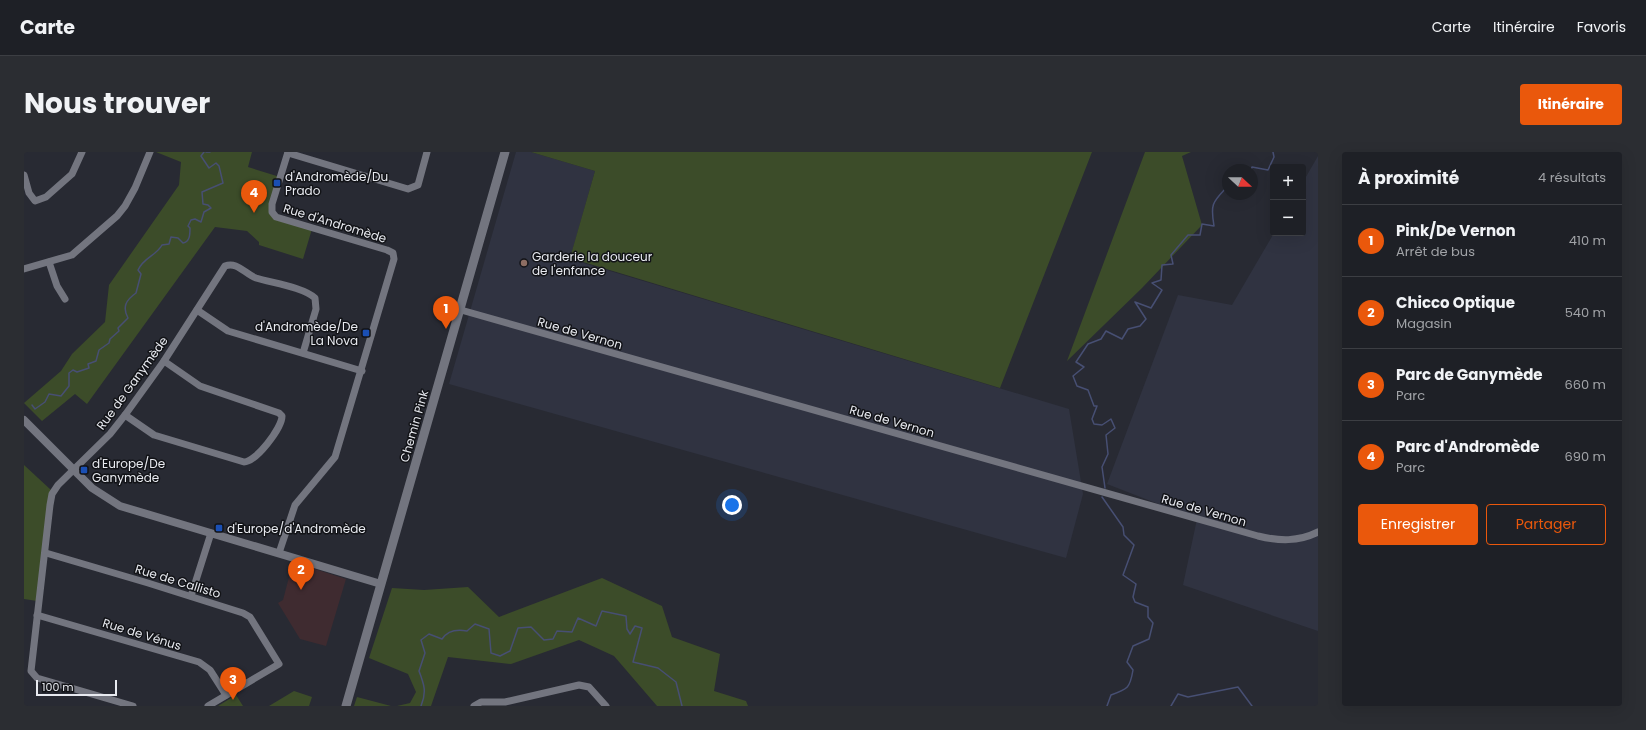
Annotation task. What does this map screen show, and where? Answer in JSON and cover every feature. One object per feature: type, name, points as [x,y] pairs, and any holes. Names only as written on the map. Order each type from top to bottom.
[{"type":"main road","name":"Chemin Pink","points":[[346,706],[461,310],[505,152]]},
{"type":"street","points":[[24,175],[35,201],[42,199],[72,174],[82,152]]},
{"type":"street","points":[[24,269],[67,257],[76,252],[117,216],[128,202],[150,152]]},
{"type":"street","points":[[288,153],[408,189],[415,188],[418,185],[428,152]]},
{"type":"street","name":"Rue d'Andromède","points":[[279,553],[295,506],[335,457],[362,371],[394,259],[393,253],[276,217],[272,212],[272,204],[288,153]]},
{"type":"street","points":[[49,262],[58,286],[65,299]]},
{"type":"street","name":"Rue de Ganymède","points":[[133,706],[34,676],[31,668],[52,494],[73,469],[110,434],[125,415],[164,361],[222,270],[228,265],[235,265],[256,278],[307,293],[315,298],[317,305],[303,353]]},
{"type":"street","points":[[197,310],[228,331],[362,371]]},
{"type":"street","name":"Rue de Vernon","points":[[461,310],[1258,536],[1277,540],[1294,540],[1318,532]]},
{"type":"street","points":[[125,415],[154,435],[244,462],[253,459],[281,426],[282,416],[279,413],[193,383],[164,361]]},
{"type":"street","points":[[24,420],[99,494],[120,506],[381,584]]},
{"type":"street","points":[[191,596],[211,533]]},
{"type":"street","name":"Rue de Callisto","points":[[46,553],[191,596],[247,615],[253,621],[279,664],[226,695]]},
{"type":"street","name":"Rue de Vénus","points":[[37,615],[199,662],[210,670],[226,695]]},
{"type":"street","points":[[474,706],[480,702],[505,702],[579,685],[589,687],[606,706]]},
{"type":"street","points":[[208,706],[226,695]]},
{"type":"shaded area","points":[[516,152],[531,152],[595,171],[570,259],[1069,409],[1083,494],[1066,558],[449,384]]},
{"type":"shaded area","points":[[1318,156],[1318,631],[1183,585],[1197,519],[1107,484],[1178,295],[1232,305],[1272,236],[1306,236],[1306,177]]},
{"type":"shaded area","points":[[293,562],[346,579],[326,646],[300,639],[278,603],[283,600]]},
{"type":"green space","points":[[156,152],[252,152],[248,167],[280,177],[272,212],[312,229],[303,259],[259,245],[259,242],[247,231],[215,227],[87,404],[75,394],[42,421],[24,403],[61,371],[72,354],[105,322],[109,285],[179,185],[181,162]]},
{"type":"green space","points":[[531,152],[1092,152],[1000,388],[570,258],[595,171]]},
{"type":"green space","points":[[1145,152],[1191,152],[1182,156],[1202,225],[1142,288],[1067,361]]},
{"type":"green space","points":[[24,465],[51,490],[37,601],[24,599]]},
{"type":"green space","points":[[602,578],[662,606],[672,637],[720,654],[714,691],[746,701],[748,706],[657,706],[614,656],[579,640],[511,664],[448,657],[431,706],[397,706],[410,703],[416,692],[408,674],[369,658],[392,588],[424,590],[468,587],[499,617]]},
{"type":"green space","points":[[294,691],[312,697],[309,706],[269,706]]},
{"type":"green space","points":[[236,695],[243,706],[218,706]]},
{"type":"green space","points":[[357,697],[391,706],[354,706]]},
{"type":"waterway","points":[[32,405],[35,409],[45,402],[49,394],[61,396],[69,386],[69,373],[73,370],[77,372],[89,368],[88,364],[96,361],[99,350],[109,343],[110,339],[119,331],[118,328],[128,318],[125,307],[127,301],[136,293],[141,274],[138,270],[143,262],[157,252],[162,245],[169,244],[171,237],[178,238],[183,243],[187,241],[190,233],[190,228],[188,226],[191,220],[195,219],[201,222],[204,212],[211,208],[208,205],[203,204],[202,192],[223,183],[219,166],[216,163],[209,168],[201,156],[204,152]]},
{"type":"waterway","points":[[1258,168],[1268,170],[1274,157],[1273,152]]},
{"type":"waterway","points":[[1105,488],[1102,467],[1108,454],[1106,435],[1115,428],[1111,419],[1102,425],[1094,424],[1092,419],[1097,406],[1094,406],[1088,390],[1077,386],[1073,376],[1084,367],[1076,362],[1088,344],[1101,339],[1106,331],[1122,339],[1128,329],[1140,326],[1146,319],[1135,302],[1151,308],[1162,290],[1152,283],[1161,280],[1162,265],[1173,264],[1171,255],[1188,235],[1200,235],[1202,224],[1214,226],[1212,212],[1213,207],[1214,203],[1222,193]]},
{"type":"waterway","points":[[1102,497],[1123,527],[1124,535],[1134,545],[1123,575],[1136,584],[1133,597],[1135,602],[1148,607],[1148,617],[1153,623],[1149,639],[1133,646],[1127,662],[1133,670],[1131,681],[1125,689],[1111,695],[1107,706]]},
{"type":"waterway","points":[[421,706],[424,696],[424,688],[419,671],[425,653],[421,640],[429,634],[442,639],[450,632],[456,630],[467,631],[475,624],[489,629],[491,653],[500,656],[510,651],[518,628],[531,627],[544,640],[553,639],[557,631],[572,632],[578,618],[596,626],[602,611],[626,616],[627,629],[630,634],[635,626],[642,628],[633,662],[658,668],[676,682],[682,706]]},
{"type":"waterway","points":[[1171,706],[1178,694],[1188,697],[1238,687],[1252,706]]},
{"type":"place","name":"d'Andromède/Du Prado","points":[[277,183]]},
{"type":"place","name":"Parc d'Andromède","points":[[254,213]]},
{"type":"place","name":"Garderie la douceur de l'enfance","points":[[524,263]]},
{"type":"place","name":"Pink/De Vernon","points":[[446,329]]},
{"type":"place","name":"d'Andromède/De La Nova","points":[[366,333]]},
{"type":"place","name":"d'Europe/De Ganymède","points":[[84,470]]},
{"type":"place","name":"d'Europe/d'Andromède","points":[[219,528]]},
{"type":"place","name":"Chicco Optique","points":[[301,590]]},
{"type":"place","name":"Parc de Ganymède","points":[[233,700]]}]
